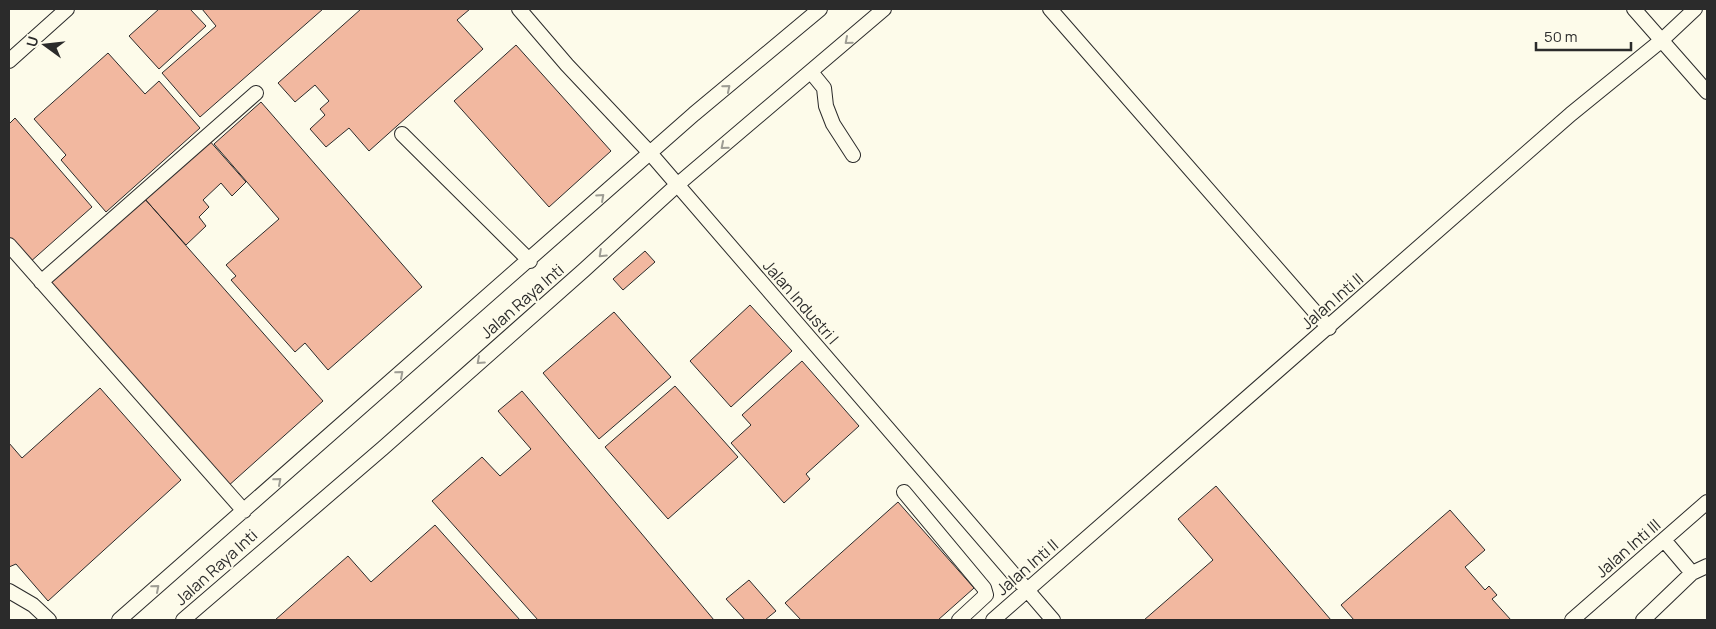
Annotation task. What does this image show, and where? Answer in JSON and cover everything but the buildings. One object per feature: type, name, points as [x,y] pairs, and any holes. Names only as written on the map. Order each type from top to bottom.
[{"type":"street","points":[[9,61],[67,9]]},
{"type":"street","name":"Jalan Industri I","points":[[519,9],[566,64],[650,153],[1053,620]]},
{"type":"street","name":"Jalan Raya Inti","points":[[119,620],[530,261],[650,153],[820,9]]},
{"type":"street","name":"Jalan Raya Inti","points":[[183,620],[383,448],[677,185],[884,9]]},
{"type":"street","points":[[1050,9],[1329,328]]},
{"type":"street","points":[[1634,9],[1707,92]]},
{"type":"street","name":"Jalan Inti II","points":[[993,620],[1329,328],[1571,114],[1662,40],[1694,9]]},
{"type":"street","points":[[811,72],[824,88],[826,106],[833,124],[853,155]]},
{"type":"street","points":[[41,282],[256,93]]},
{"type":"street","points":[[402,134],[530,261]]},
{"type":"street","points":[[9,245],[244,511]]},
{"type":"street","points":[[904,492],[984,588],[986,595],[959,620]]},
{"type":"street","name":"Jalan Inti III","points":[[1572,620],[1707,502]]},
{"type":"street","points":[[1664,540],[1692,573]]},
{"type":"street","points":[[1643,620],[1692,573],[1707,566]]},
{"type":"street","points":[[9,591],[33,605],[49,620]]}]
